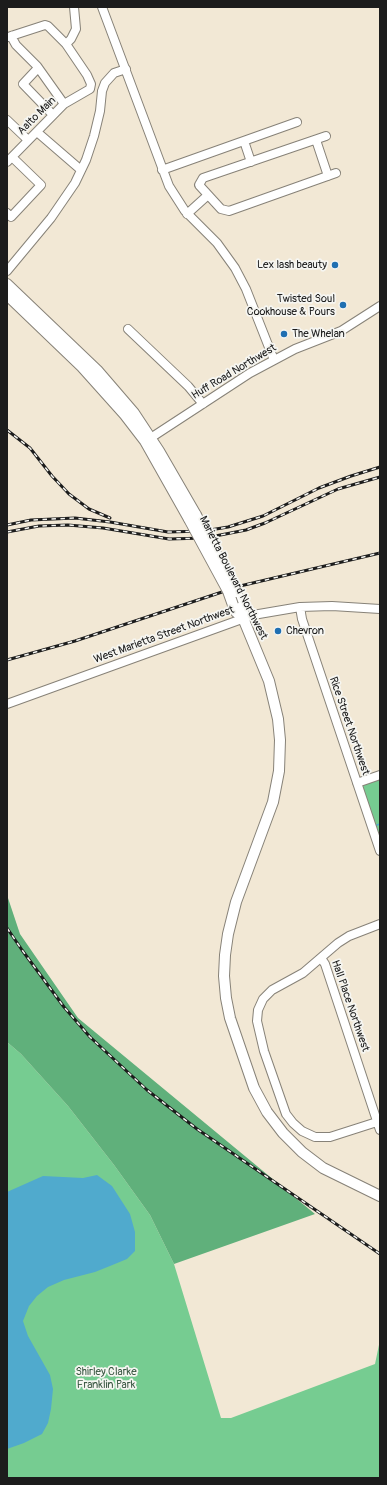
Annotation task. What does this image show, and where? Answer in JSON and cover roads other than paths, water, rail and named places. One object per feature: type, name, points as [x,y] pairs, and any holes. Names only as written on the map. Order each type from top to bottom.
[{"type":"main road","points":[[7,284],[95,369],[134,413],[148,440]]},
{"type":"main road","points":[[7,295],[91,377],[148,440]]},
{"type":"main road","name":"Marietta Boulevard Northwest","points":[[148,440],[173,474],[193,517],[236,592],[236,612],[242,618],[269,681],[278,719],[280,740],[279,771],[273,802],[236,902],[228,934],[224,976],[230,1018],[254,1088],[267,1112],[283,1133],[302,1152],[324,1168],[380,1196]]},
{"type":"street","points":[[66,44],[71,39],[76,28],[74,7]]},
{"type":"street","points":[[102,7],[162,170],[176,199],[187,214],[217,243],[235,268],[246,289],[274,360]]},
{"type":"street","name":"Aalto Main","points":[[9,37],[44,25],[48,26],[66,44],[87,75],[91,84],[90,89],[64,104],[10,159]]},
{"type":"street","points":[[9,37],[38,68],[64,104]]},
{"type":"street","points":[[38,68],[23,84],[53,116]]},
{"type":"street","points":[[7,272],[60,207],[75,183],[94,136],[100,111],[102,91],[105,83],[114,74],[126,69]]},
{"type":"street","points":[[7,120],[28,140]]},
{"type":"street","points":[[162,170],[297,122]]},
{"type":"street","points":[[37,132],[81,170]]},
{"type":"street","points":[[316,140],[332,175],[229,211],[221,209],[199,185],[203,178],[326,136]]},
{"type":"street","points":[[244,141],[251,162]]},
{"type":"street","points":[[7,214],[11,217],[41,185],[10,159]]},
{"type":"street","points":[[187,214],[208,195]]},
{"type":"street","name":"Huff Road Northwest","points":[[148,440],[250,373],[295,349],[341,331],[380,306]]},
{"type":"street","points":[[128,329],[199,397],[203,404]]},
{"type":"street","name":"West Marietta Street Northwest","points":[[7,704],[242,618],[280,609],[300,607],[332,606],[380,609]]},
{"type":"street","name":"Rice Street Northwest","points":[[300,607],[302,619],[380,851]]},
{"type":"street","points":[[357,783],[380,775]]},
{"type":"street","points":[[379,1124],[330,1137],[315,1137],[302,1131],[286,1114],[264,1050],[257,1021],[258,1010],[263,999],[272,990],[303,972],[338,943],[349,936],[380,924]]},
{"type":"street","name":"Hall Place Northwest","points":[[321,958],[325,964],[379,1124]]},
{"type":"water","points":[[97,1175],[112,1186],[130,1214],[135,1232],[135,1251],[127,1259],[95,1272],[64,1280],[48,1287],[37,1296],[29,1306],[23,1321],[28,1336],[50,1375],[53,1389],[51,1409],[48,1423],[42,1434],[7,1449],[7,1192],[43,1176],[83,1178]]},
{"type":"waterway","points":[[374,826],[380,824]]},
{"type":"railway","points":[[7,430],[30,448],[52,476],[69,494],[89,509],[110,518]]},
{"type":"railway","points":[[7,525],[31,520],[75,518],[110,522],[168,532],[204,531],[228,527],[263,516],[319,488],[380,467]]},
{"type":"railway","points":[[7,532],[39,526],[68,525],[103,528],[169,539],[205,538],[246,530],[265,523],[338,489],[380,477]]},
{"type":"railway","points":[[7,660],[75,641],[240,586],[380,553]]},
{"type":"railway","points":[[7,928],[64,1007],[90,1037],[147,1090],[197,1129],[380,1254]]},
{"type":"place","name":"Lex lash beauty","points":[[335,265]]},
{"type":"place","name":"Twisted Soul Cookhouse & Pours","points":[[343,305]]},
{"type":"place","name":"The Whelan","points":[[284,334]]},
{"type":"place","name":"Chevron","points":[[278,631]]},
{"type":"park label","name":"Shirley Clarke Franklin Park","points":[[106,1378]]}]
